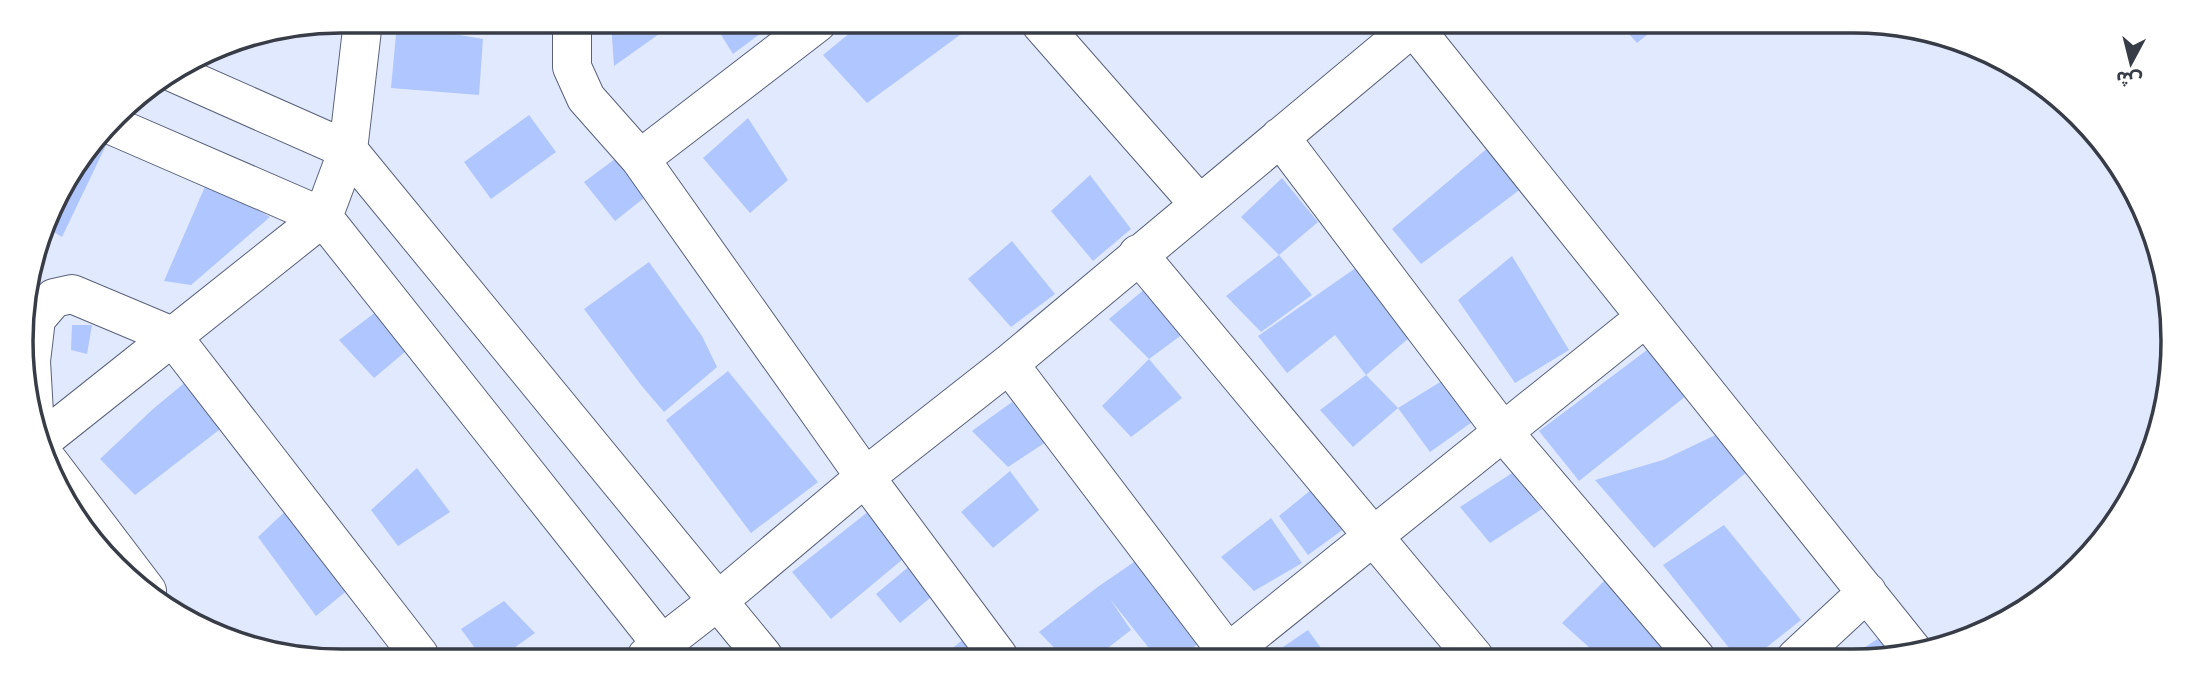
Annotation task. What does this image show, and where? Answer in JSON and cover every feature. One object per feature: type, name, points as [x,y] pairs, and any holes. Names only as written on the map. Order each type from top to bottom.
[{"type":"street","points":[[48,435],[323,216],[348,149],[362,33]]},
{"type":"street","points":[[572,33],[572,67],[586,98],[640,159],[865,477],[994,649]]},
{"type":"street","points":[[640,159],[804,33]]},
{"type":"street","points":[[1049,33],[1199,204]]},
{"type":"street","points":[[663,649],[865,477],[1009,364],[1405,33]]},
{"type":"street","points":[[1419,33],[1908,644]]},
{"type":"street","points":[[181,78],[348,149],[758,649]]},
{"type":"street","points":[[118,128],[323,216],[658,649]]},
{"type":"street","points":[[1280,137],[1503,432],[1688,649]]},
{"type":"street","points":[[1138,254],[1467,649]]},
{"type":"street","points":[[33,339],[36,319],[54,298],[72,294],[172,336],[413,649]]},
{"type":"street","points":[[1234,649],[1646,317]]},
{"type":"street","points":[[1009,364],[1223,649]]},
{"type":"street","points":[[73,493],[122,558]]},
{"type":"street","points":[[1806,649],[1867,592]]},
{"type":"building","points":[[396,33],[449,33],[483,39],[479,95],[391,88]]},
{"type":"building","points":[[612,33],[660,33],[614,66]]},
{"type":"building","points":[[720,33],[761,33],[733,54]]},
{"type":"building","points":[[850,33],[963,33],[867,103],[823,55]]},
{"type":"building","points":[[1628,33],[1649,33],[1637,43]]},
{"type":"building","points":[[529,115],[556,152],[491,199],[464,162]]},
{"type":"building","points":[[748,118],[788,180],[750,213],[703,158]]},
{"type":"building","points":[[109,140],[62,237],[54,232],[65,205],[85,170]]},
{"type":"building","points":[[1490,146],[1522,188],[1421,264],[1392,229]]},
{"type":"building","points":[[619,156],[649,194],[615,221],[584,182]]},
{"type":"building","points":[[1090,175],[1131,229],[1093,261],[1051,211]]},
{"type":"building","points":[[1282,178],[1318,222],[1279,255],[1241,217]]},
{"type":"building","points":[[207,182],[270,217],[191,285],[164,281]]},
{"type":"building","points":[[1012,241],[1055,294],[1011,327],[968,279]]},
{"type":"building","points":[[1279,255],[1312,295],[1261,332],[1226,296]]},
{"type":"building","points":[[1512,256],[1569,350],[1515,383],[1458,300]]},
{"type":"building","points":[[649,262],[702,336],[717,367],[664,412],[584,309]]},
{"type":"building","points":[[1357,267],[1410,337],[1366,375],[1335,335],[1287,373],[1258,336]]},
{"type":"building","points":[[1153,282],[1191,328],[1149,359],[1109,319]]},
{"type":"building","points":[[385,305],[412,346],[374,378],[339,340]]},
{"type":"building","points":[[72,325],[92,325],[87,354],[71,350]]},
{"type":"building","points":[[1655,344],[1691,392],[1579,481],[1539,431]]},
{"type":"building","points":[[1149,359],[1182,398],[1131,437],[1102,406]]},
{"type":"building","points":[[728,371],[818,482],[751,533],[666,420]]},
{"type":"building","points":[[194,375],[228,423],[135,495],[100,459]]},
{"type":"building","points":[[1366,375],[1398,408],[1353,447],[1320,410]]},
{"type":"building","points":[[1445,379],[1475,420],[1430,452],[1398,408]]},
{"type":"building","points":[[1012,402],[1046,442],[1008,467],[972,431]]},
{"type":"building","points":[[1724,431],[1753,467],[1654,548],[1595,480],[1663,460]]},
{"type":"building","points":[[417,468],[450,512],[398,546],[371,510]]},
{"type":"building","points":[[1010,471],[1039,510],[993,548],[961,512]]},
{"type":"building","points":[[1512,473],[1542,509],[1490,543],[1460,507]]},
{"type":"building","points":[[1317,485],[1352,523],[1308,555],[1279,516]]},
{"type":"building","points":[[294,503],[355,584],[316,616],[258,537]]},
{"type":"building","points":[[879,503],[915,549],[831,619],[792,572]]},
{"type":"building","points":[[1271,518],[1302,563],[1254,591],[1221,557]]},
{"type":"building","points":[[1724,525],[1801,620],[1764,649],[1730,649],[1663,565]]},
{"type":"building","points":[[1140,558],[1204,639],[1191,649],[1150,649],[1110,599],[1131,630],[1106,649],[1055,649],[1039,632]]},
{"type":"building","points":[[912,564],[936,593],[900,623],[876,594]]},
{"type":"building","points":[[1604,581],[1669,649],[1591,649],[1562,623]]},
{"type":"building","points":[[504,601],[535,633],[512,649],[476,649],[461,629]]},
{"type":"building","points":[[1308,630],[1321,648],[1284,649],[1283,647]]},
{"type":"building","points":[[971,633],[984,649],[952,649]]},
{"type":"building","points":[[1879,638],[1885,647],[1873,648],[1863,649]]}]
